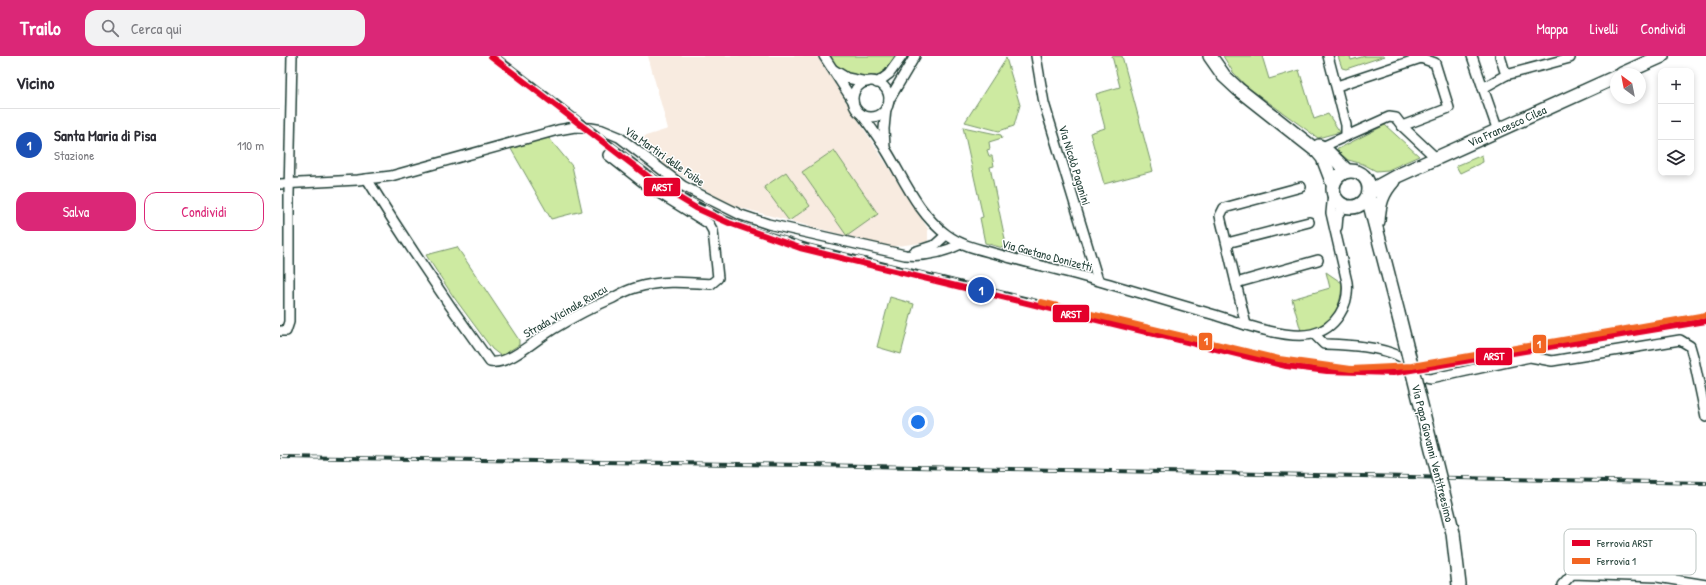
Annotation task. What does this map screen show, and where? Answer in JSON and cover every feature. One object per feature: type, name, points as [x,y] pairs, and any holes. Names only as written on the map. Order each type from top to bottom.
[{"type":"main road","points":[[1210,56],[1224,76],[1238,89],[1296,133],[1323,158],[1333,189],[1339,203],[1348,207],[1365,202],[1369,195],[1370,188],[1366,178],[1358,172],[1347,171],[1338,176],[1333,189]]},
{"type":"main road","points":[[1635,68],[1662,56]]},
{"type":"main road","name":"Via Francesco Cilea","points":[[1369,195],[1377,188],[1397,176],[1610,80]]},
{"type":"main road","points":[[1296,133],[1322,148],[1347,171]]},
{"type":"main road","points":[[1377,229],[1379,207],[1382,195],[1397,176]]},
{"type":"main road","name":"Via Francesco Cilea","points":[[1366,178],[1375,180],[1397,176]]},
{"type":"main road","name":"Via Papa Giovanni Ventitreesimo","points":[[1369,195],[1453,533],[1459,585]]},
{"type":"main road","name":"Via Papa Giovanni Ventitreesimo","points":[[1348,207],[1363,213],[1377,229]]},
{"type":"street","points":[[283,331],[289,322],[284,184],[292,56]]},
{"type":"street","name":"Via Gaetano Donizetti","points":[[824,56],[853,101],[856,109],[862,115],[885,148],[919,206],[946,235],[961,244],[1042,267],[1098,280],[1246,325],[1290,335],[1304,336],[1314,334],[1324,329],[1338,317],[1346,302],[1348,292],[1331,209],[1333,189]]},
{"type":"street","points":[[887,104],[886,89],[877,83],[897,66],[902,56]]},
{"type":"street","points":[[862,115],[873,117],[878,116],[887,104],[915,56]]},
{"type":"street","name":"Via Nicolò Paganini","points":[[1036,56],[1044,103],[1098,280]]},
{"type":"street","points":[[1328,56],[1346,125],[1346,136]]},
{"type":"street","points":[[1472,56],[1498,130]]},
{"type":"street","points":[[1500,56],[1506,75]]},
{"type":"street","points":[[1483,88],[1506,75],[1570,58],[1569,56]]},
{"type":"street","points":[[1337,86],[1421,57],[1435,63],[1449,108],[1402,126]]},
{"type":"street","name":"Via Gaetano Donizetti","points":[[832,69],[847,78],[877,83]]},
{"type":"street","points":[[853,101],[854,93],[859,86],[867,82]]},
{"type":"street","name":"Via Gaetano Donizetti","points":[[885,148],[884,129],[887,104]]},
{"type":"street","points":[[1322,148],[1389,117],[1396,118],[1402,126],[1436,158]]},
{"type":"street","name":"Via Martiri delle Foibe","points":[[284,184],[368,179],[391,176],[558,130],[575,127],[591,128],[619,136],[683,186],[740,215],[768,224],[905,255],[926,256],[948,250],[961,244]]},
{"type":"street","name":"Strada Vicinale Runcu","points":[[368,179],[390,217],[461,322],[490,362],[497,363],[511,357],[552,329],[588,309],[635,288],[661,282],[711,284],[718,278],[713,232],[709,224],[649,187],[608,155]]},
{"type":"street","points":[[1246,325],[1220,216],[1224,208],[1301,187]]},
{"type":"street","name":"Via Gaetano Donizetti","points":[[1336,233],[1338,215],[1348,207]]},
{"type":"street","points":[[1227,243],[1309,222]]},
{"type":"street","points":[[905,255],[935,245],[946,235]]},
{"type":"street","points":[[1236,283],[1318,260]]},
{"type":"street","points":[[1314,334],[1324,344],[1359,345],[1399,356],[1412,366],[1422,377],[1430,379],[1530,357],[1552,361],[1680,340],[1690,346],[1706,417]]},
{"type":"street","points":[[1562,585],[1571,575]]},
{"type":"street","points":[[1600,575],[1657,577],[1706,585]]},
{"type":"shaded area","points":[[648,56],[817,56],[928,229],[928,242],[889,247],[730,205],[669,168],[636,139],[668,129]]},
{"type":"green space","points":[[829,56],[895,56],[889,66],[881,73],[869,77],[855,77],[835,67]]},
{"type":"green space","points":[[1112,56],[1122,56],[1153,171],[1104,184],[1090,133],[1105,128],[1096,94],[1120,87]]},
{"type":"green space","points":[[1223,56],[1262,56],[1269,79],[1299,70],[1314,119],[1328,114],[1340,132],[1318,138],[1246,86],[1233,72]]},
{"type":"green space","points":[[1338,56],[1350,56],[1351,60],[1365,56],[1385,56],[1346,69],[1342,68]]},
{"type":"green space","points":[[1006,58],[1020,105],[1014,126],[999,131],[965,122]]},
{"type":"green space","points":[[1385,125],[1419,156],[1388,170],[1376,171],[1363,164],[1348,160],[1336,150]]},
{"type":"green space","points":[[963,127],[1001,135],[1002,138],[989,142],[990,149],[987,150],[989,156],[992,156],[994,166],[990,167],[1005,239],[1003,248],[985,243],[980,218],[983,217]]},
{"type":"green space","points":[[548,137],[572,166],[582,211],[551,219],[511,149]]},
{"type":"green space","points":[[834,150],[878,214],[847,236],[802,172]]},
{"type":"green space","points":[[1482,155],[1483,162],[1460,173],[1456,166]]},
{"type":"green space","points":[[786,172],[810,206],[789,221],[764,187]]},
{"type":"green space","points":[[457,247],[519,340],[519,345],[501,356],[492,349],[453,296],[426,255]]},
{"type":"green space","points":[[1326,272],[1342,283],[1336,310],[1326,322],[1320,326],[1301,331],[1292,299],[1330,288]]},
{"type":"green space","points":[[890,297],[914,304],[901,354],[877,347]]},
{"type":"railway","points":[[498,56],[649,172],[679,193],[725,217],[754,229],[807,245],[1041,302]]},
{"type":"railway","points":[[280,457],[868,466],[1706,483]]},
{"type":"rail line","name":"ARST","points":[[491,56],[663,188],[696,208],[729,223],[800,248],[1286,366],[1327,371],[1393,373],[1706,321]]},
{"type":"rail line","name":"1","points":[[1041,302],[1279,359],[1351,369],[1412,366],[1706,315]]},
{"type":"place","name":"Santa Maria di Pisa","points":[[981,290]]}]
